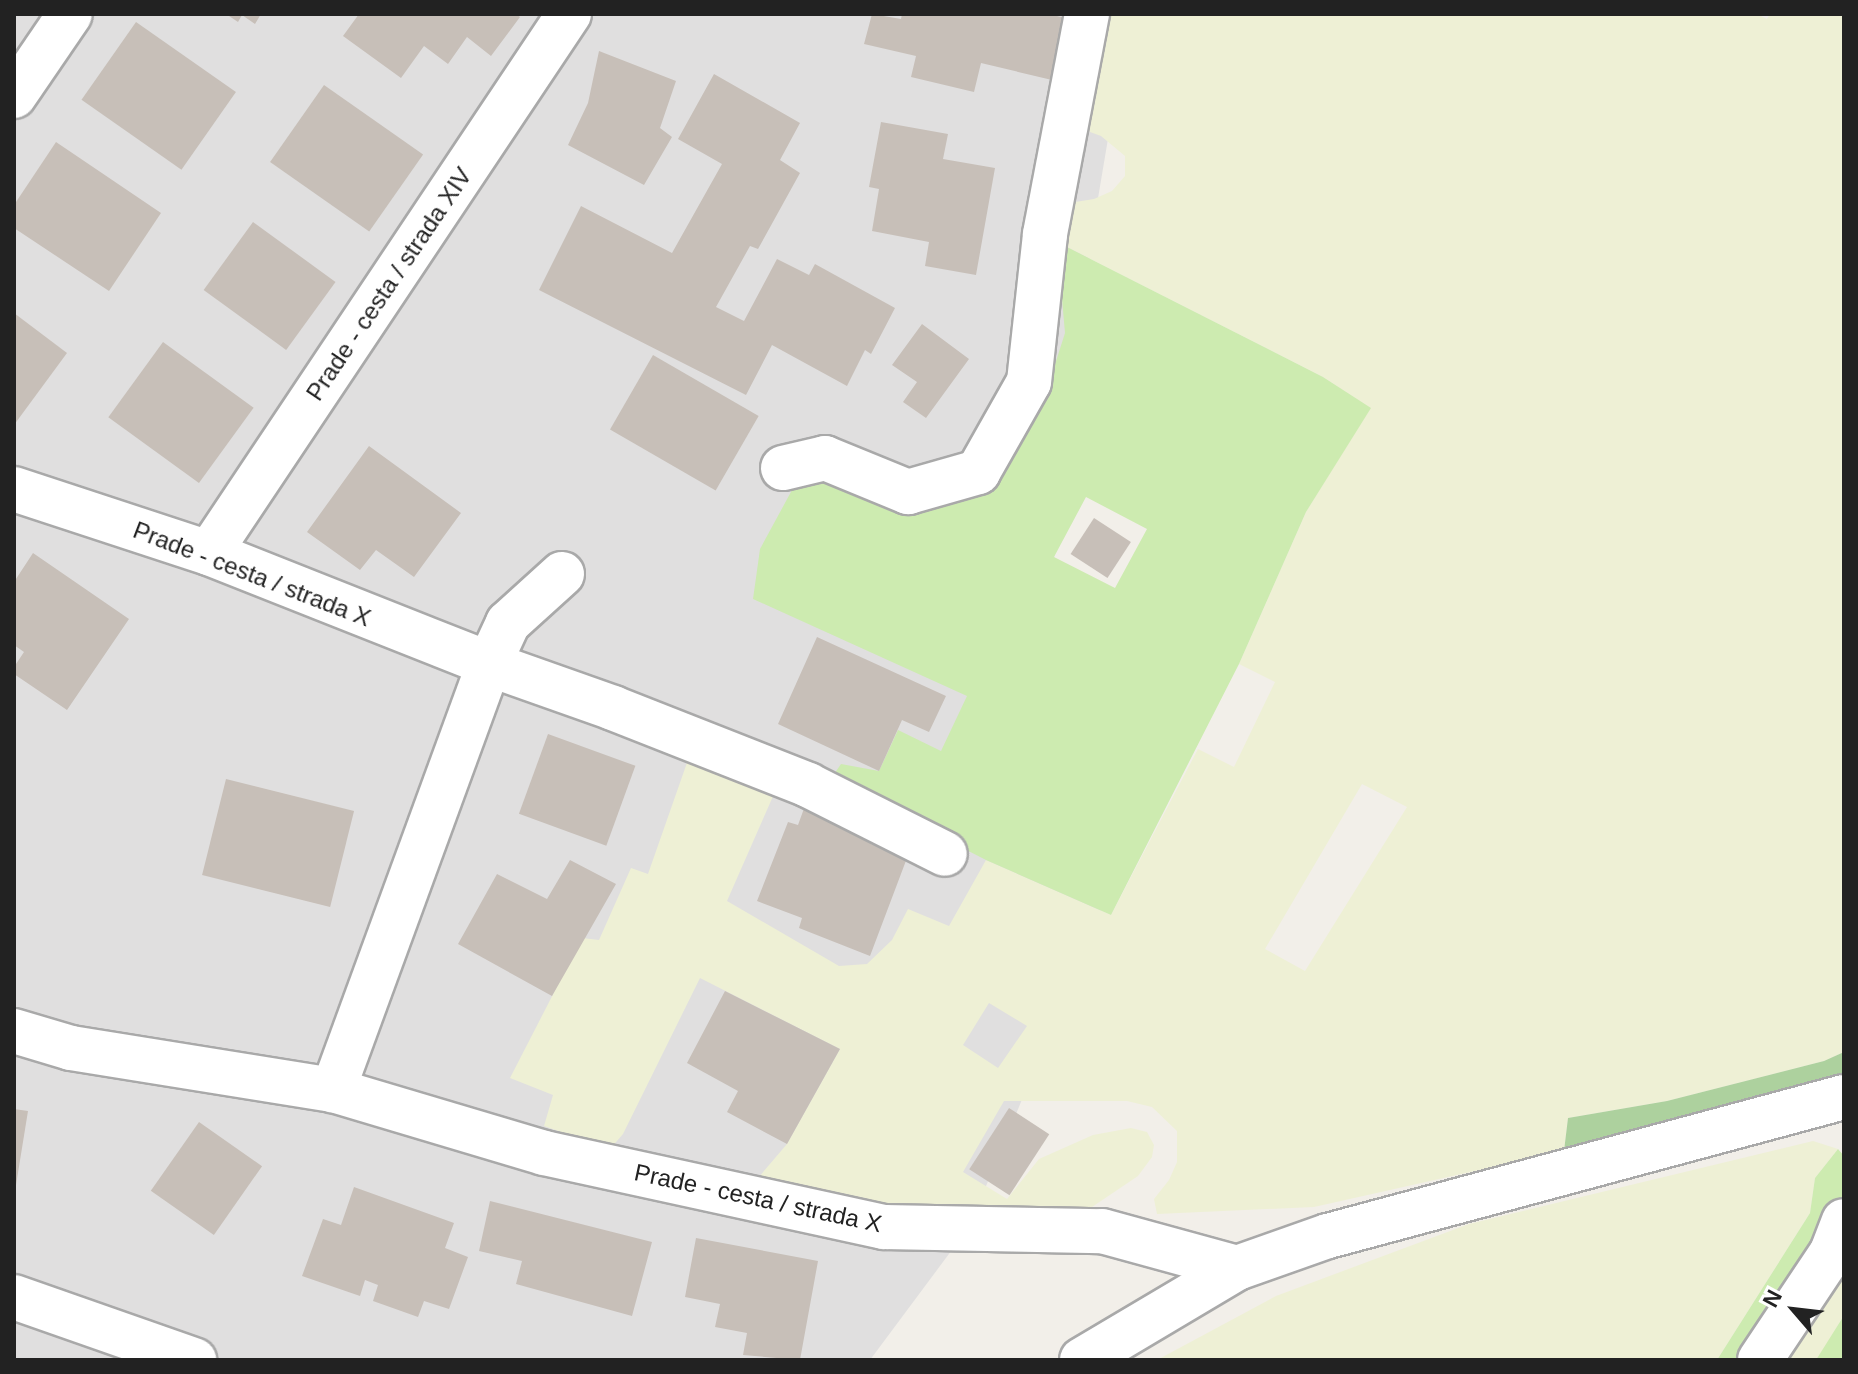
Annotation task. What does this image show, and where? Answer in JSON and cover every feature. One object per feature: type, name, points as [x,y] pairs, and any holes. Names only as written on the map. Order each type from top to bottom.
[{"type":"street","points":[[14,96],[70,14]]},
{"type":"street","name":"Prade - cesta / strada XIV","points":[[209,553],[569,14]]},
{"type":"street","points":[[783,468],[825,458],[908,492],[978,472],[1029,382],[1045,234],[1087,14]]},
{"type":"street","name":"Prade - cesta / strada X","points":[[14,489],[209,553],[808,785],[945,854]]},
{"type":"street","points":[[333,1090],[489,664],[508,623],[562,574]]},
{"type":"street","name":"Prade - cesta / strada X","points":[[14,1031],[71,1048],[333,1090],[544,1153],[884,1227],[1102,1231],[1237,1268]]},
{"type":"street","points":[[1082,1360],[1237,1268],[1328,1236],[1844,1097]]},
{"type":"street","points":[[1760,1360],[1832,1252],[1844,1221]]},
{"type":"street","points":[[14,1297],[187,1359]]},
{"type":"shaded area","points":[[14,14],[1129,14],[1094,222],[1042,661],[1117,871],[969,1227],[870,1360],[14,1360]]},
{"type":"green space","points":[[1098,14],[1757,14],[1767,19],[1770,14],[1844,14],[1844,1052],[1824,1061],[1667,1101],[1568,1118],[1564,1151],[1314,1207],[1157,1214],[1154,1199],[1169,1180],[1177,1162],[1177,1131],[1152,1107],[1127,1101],[1004,1101],[963,1172],[1007,1199],[1039,1159],[1093,1135],[1131,1128],[1147,1132],[1154,1145],[1152,1157],[1138,1176],[1089,1209],[910,1213],[752,1185],[787,1144],[840,1049],[700,978],[623,1134],[610,1149],[544,1126],[553,1095],[510,1078],[582,938],[599,940],[631,868],[648,874],[689,757],[774,794],[727,901],[839,966],[867,964],[892,940],[908,909],[949,926],[986,860],[1111,915],[1198,749],[1234,767],[1275,682],[1239,664],[1306,512],[1370,408],[1323,377],[1057,242],[1069,203],[1094,199],[1112,191],[1125,176],[1125,156],[1101,136],[1090,132],[1086,123]],"holes":[[[1362,784],[1407,807],[1305,971],[1265,949]],[[989,1003],[1027,1026],[998,1068],[963,1045]]]},
{"type":"green space","points":[[1057,242],[1323,377],[1371,408],[1306,512],[1239,664],[1111,915],[986,860],[830,780],[841,764],[879,771],[898,730],[941,751],[967,696],[753,599],[760,549],[811,455],[924,487],[1050,380],[1065,333]],"holes":[[[1086,497],[1147,529],[1115,588],[1054,557]]]},
{"type":"green space","points":[[1844,1052],[1844,1086],[1564,1151],[1568,1118],[1667,1101],[1824,1061]]},
{"type":"green space","points":[[1813,1141],[1838,1149],[1815,1178],[1810,1213],[1717,1360],[1157,1360],[1276,1296],[1469,1224]]},
{"type":"green space","points":[[1838,1149],[1844,1156],[1844,1208],[1753,1360],[1717,1360],[1810,1213],[1815,1178]]},
{"type":"green space","points":[[1844,1266],[1844,1315],[1817,1360],[1786,1360]]},
{"type":"green space","points":[[1843,1317],[1844,1360],[1816,1360]]},
{"type":"building","points":[[226,14],[261,14],[255,24],[242,15],[238,22]]},
{"type":"building","points":[[359,14],[516,14],[520,17],[491,56],[467,37],[448,64],[424,46],[401,78],[343,36]]},
{"type":"building","points":[[872,14],[901,19],[902,14],[1049,14],[1065,18],[1052,80],[981,63],[974,92],[911,77],[916,56],[864,44]]},
{"type":"building","points":[[136,22],[236,92],[181,170],[82,100]]},
{"type":"building","points":[[599,51],[676,81],[660,128],[672,137],[644,185],[568,145],[588,103]]},
{"type":"building","points":[[714,74],[800,123],[780,160],[800,173],[758,249],[750,246],[716,307],[744,321],[777,259],[809,275],[815,264],[895,308],[871,354],[865,350],[847,386],[772,345],[746,395],[539,290],[581,206],[672,253],[722,164],[678,139]]},
{"type":"building","points":[[324,85],[423,154],[369,231],[270,162]]},
{"type":"building","points":[[881,122],[948,134],[943,159],[995,168],[976,275],[925,266],[929,242],[872,231],[879,189],[869,187]]},
{"type":"building","points":[[56,142],[161,213],[109,291],[14,228],[14,205]]},
{"type":"building","points":[[253,222],[336,282],[286,350],[204,290]]},
{"type":"building","points":[[14,313],[67,353],[14,425]]},
{"type":"building","points":[[922,324],[969,359],[926,418],[903,402],[917,382],[892,365]]},
{"type":"building","points":[[163,342],[254,408],[199,483],[108,417]]},
{"type":"building","points":[[653,355],[759,416],[716,490],[610,429]]},
{"type":"building","points":[[369,446],[461,513],[414,577],[376,550],[360,570],[307,532]]},
{"type":"building","points":[[1094,518],[1131,542],[1107,578],[1071,554]]},
{"type":"building","points":[[33,553],[129,619],[67,710],[14,674],[14,667],[24,652],[14,645],[14,582]]},
{"type":"building","points":[[817,637],[946,696],[929,732],[902,720],[879,771],[778,724]]},
{"type":"building","points":[[548,734],[635,766],[606,846],[519,814]]},
{"type":"building","points":[[226,779],[354,811],[330,907],[202,875]]},
{"type":"building","points":[[806,803],[876,829],[871,844],[907,858],[870,956],[799,928],[802,918],[757,901],[788,822],[798,825]]},
{"type":"building","points":[[570,860],[616,884],[552,996],[458,944],[497,874],[547,899]]},
{"type":"building","points":[[725,991],[840,1049],[787,1144],[727,1112],[738,1091],[687,1063]]},
{"type":"building","points":[[1009,1108],[1049,1134],[1009,1195],[969,1169]]},
{"type":"building","points":[[14,1109],[28,1111],[16,1185],[14,1185]]},
{"type":"building","points":[[199,1122],[262,1166],[214,1235],[151,1191]]},
{"type":"building","points":[[354,1187],[454,1223],[445,1248],[468,1257],[449,1309],[424,1301],[418,1317],[373,1301],[378,1285],[365,1280],[360,1296],[302,1276],[323,1219],[341,1225]]},
{"type":"building","points":[[490,1201],[652,1242],[632,1316],[516,1284],[522,1261],[479,1251]]},
{"type":"building","points":[[696,1238],[818,1261],[800,1360],[743,1355],[747,1333],[715,1327],[720,1304],[685,1297]]}]
